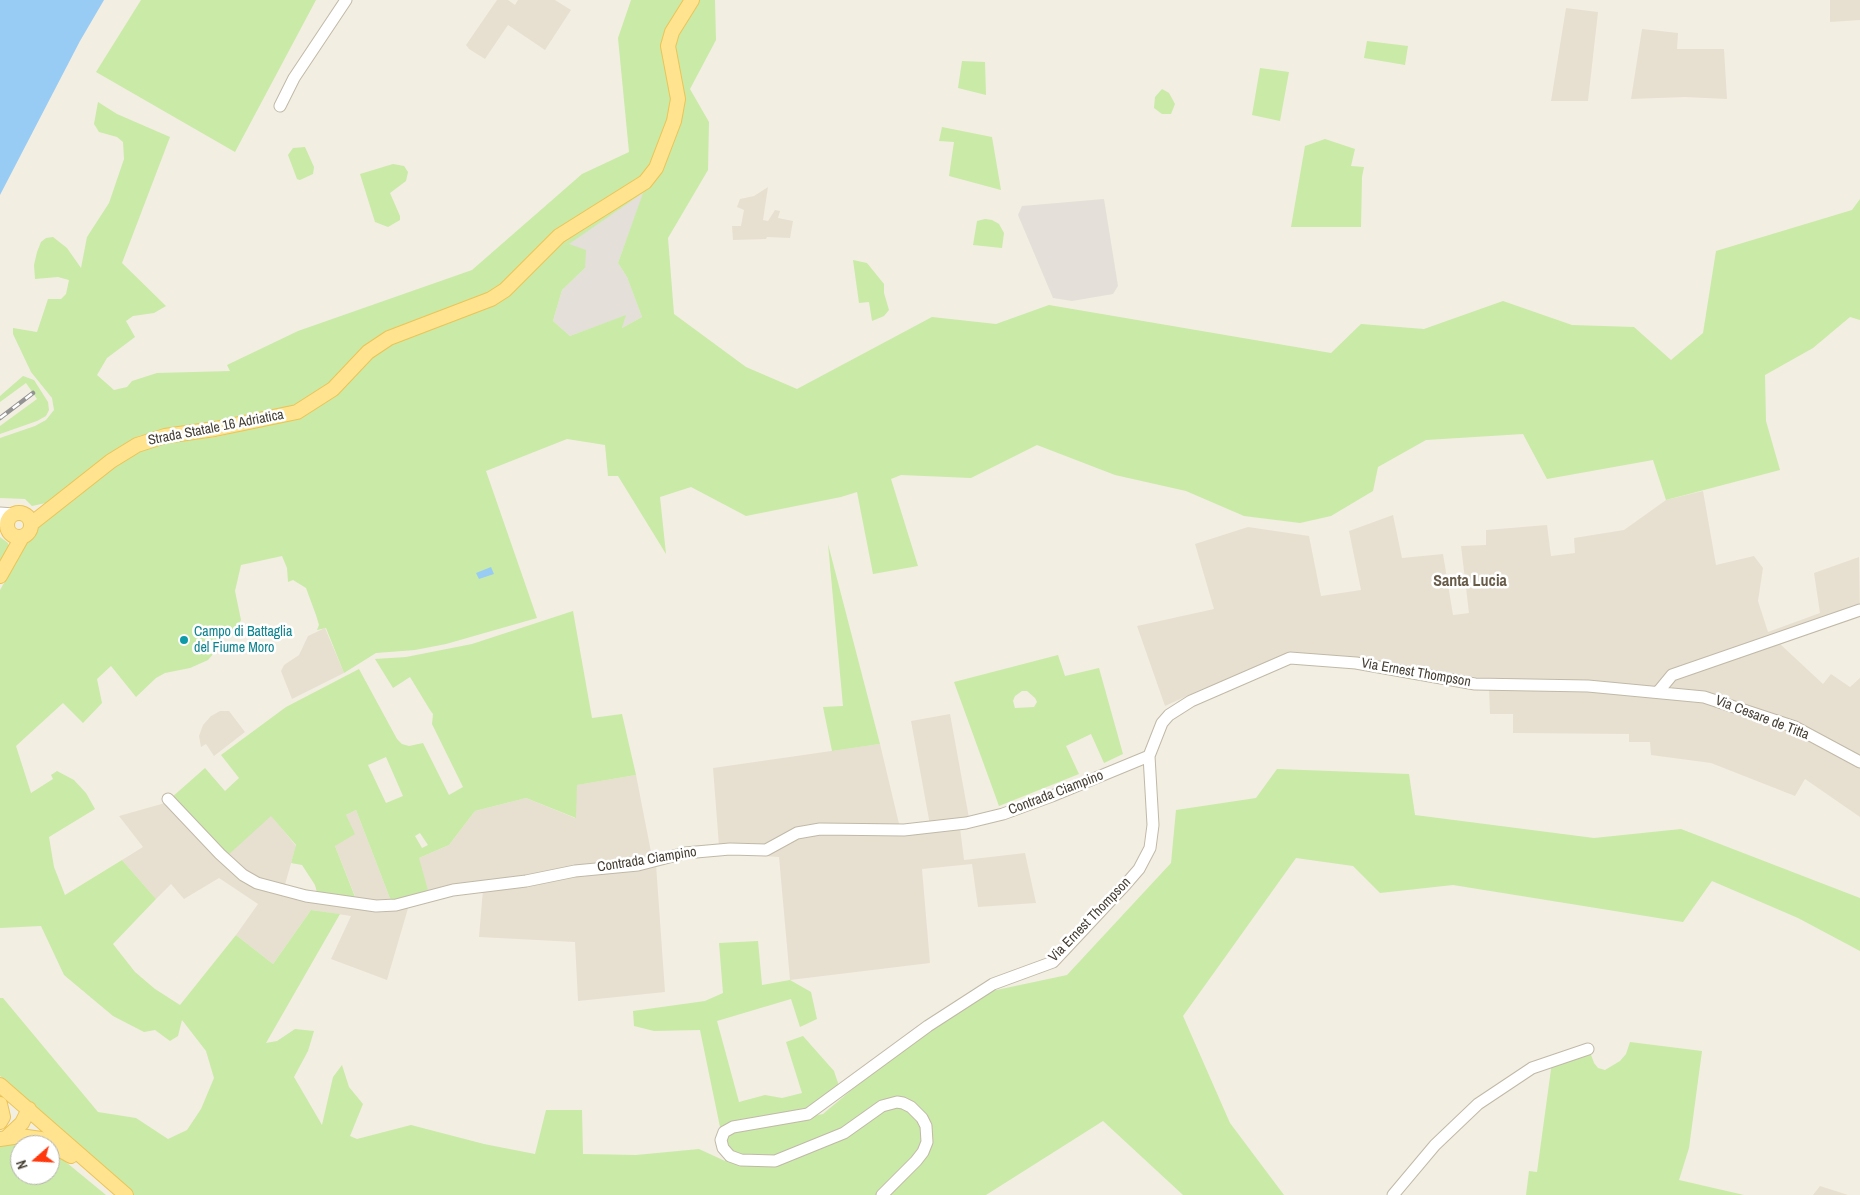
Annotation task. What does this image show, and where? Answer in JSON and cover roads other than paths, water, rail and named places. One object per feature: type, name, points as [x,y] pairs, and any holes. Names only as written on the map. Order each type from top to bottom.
[{"type":"main road","name":"Strada Statale 16 Adriatica","points":[[24,517],[48,510],[111,461],[151,440],[251,423],[297,412],[333,389],[368,352],[390,338],[491,299],[505,290],[559,236],[645,182],[656,168],[674,121],[678,99],[668,46],[672,32],[692,0]]},
{"type":"main road","points":[[0,576],[14,552],[8,525],[8,519],[24,517],[30,531],[8,525]]},
{"type":"main road","points":[[0,1085],[124,1194]]},
{"type":"main road","points":[[0,1104],[3,1117],[0,1122]]},
{"type":"main road","points":[[2,1135],[9,1125],[29,1109]]},
{"type":"main road","points":[[2,1135],[46,1140],[124,1194]]},
{"type":"street","points":[[280,106],[294,78],[346,0]]},
{"type":"street","points":[[1658,692],[1672,675],[1860,610]]},
{"type":"street","name":"Via Ernest Thompson","points":[[882,1195],[916,1162],[924,1152],[927,1142],[926,1126],[922,1118],[917,1112],[903,1104],[897,1102],[882,1106],[844,1133],[775,1161],[741,1160],[730,1156],[723,1148],[720,1140],[724,1132],[733,1127],[808,1114],[928,1026],[993,984],[1053,962],[1139,869],[1150,848],[1153,825],[1148,773],[1149,756],[1162,724],[1181,706],[1290,658],[1356,663],[1476,684],[1588,686],[1658,692]]},
{"type":"street","name":"Via Cesare de Titta","points":[[1658,692],[1704,697],[1795,727],[1860,762]]},
{"type":"street","name":"Contrada Ciampino","points":[[168,800],[220,854],[243,875],[257,883],[306,896],[376,906],[396,905],[453,890],[575,871],[638,864],[685,854],[730,848],[766,850],[797,833],[820,829],[904,830],[966,823],[1003,814],[1149,756]]},
{"type":"street","points":[[1393,1195],[1435,1145],[1478,1104],[1532,1068],[1588,1049]]},
{"type":"water","points":[[0,0],[104,0],[80,41],[0,195]]},
{"type":"water","points":[[491,567],[494,574],[479,579],[476,573]]},
{"type":"railway","points":[[0,418],[33,393]]},
{"type":"place","name":"Campo di Battaglia del Fiume Moro","points":[[184,640]]},
{"type":"district","name":"Santa Lucia","points":[[1470,582]]}]
